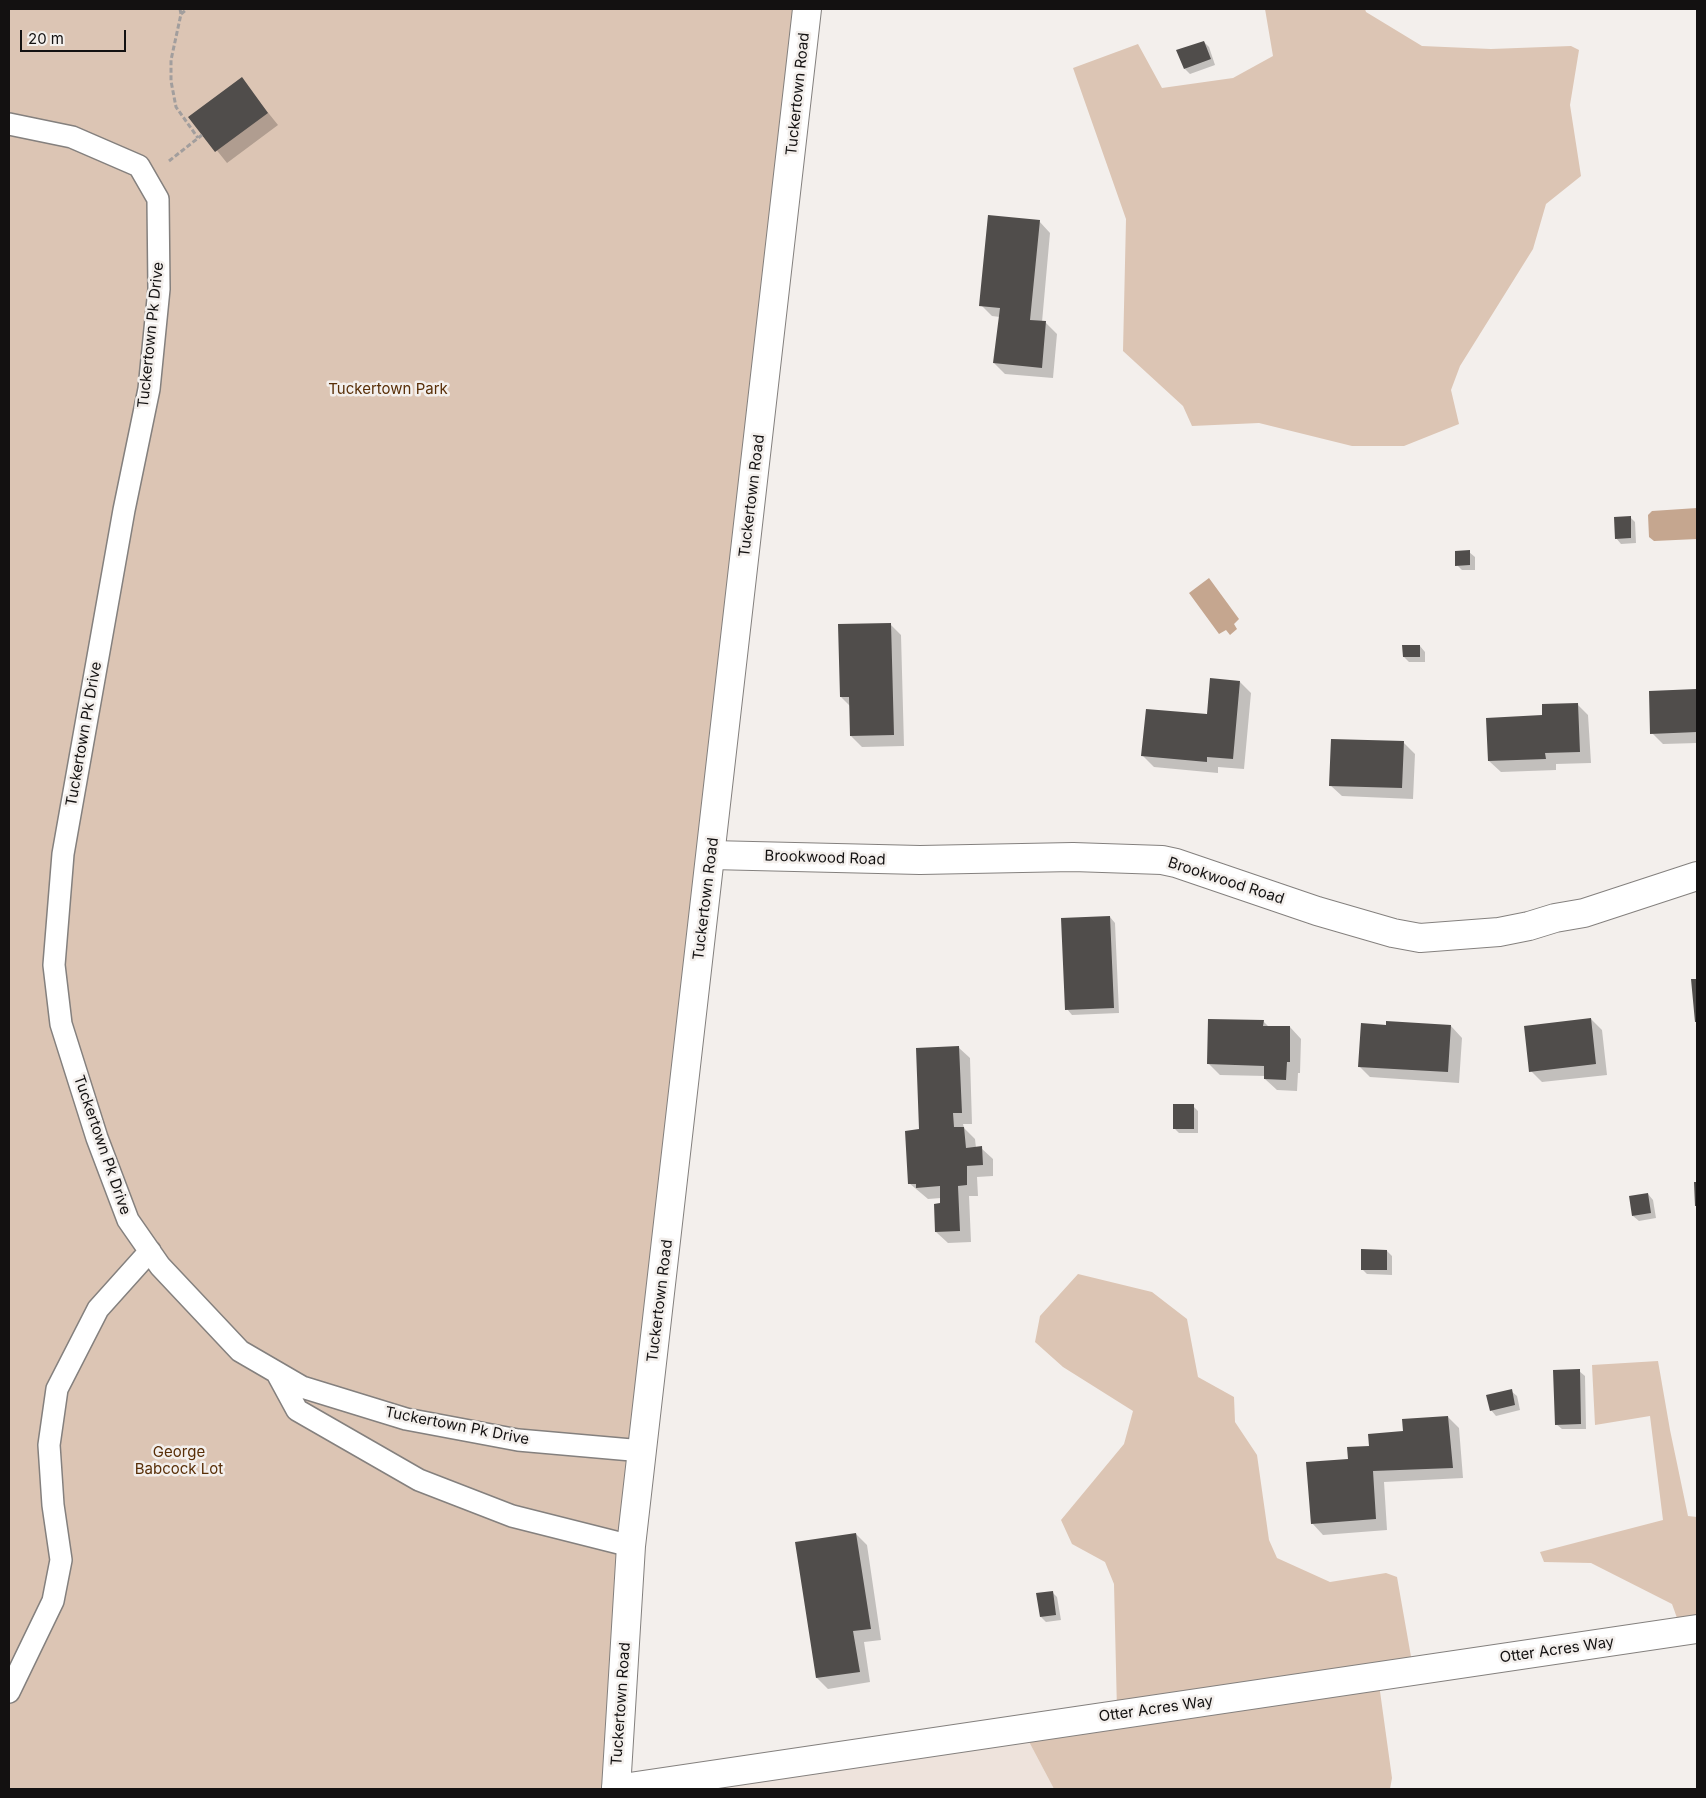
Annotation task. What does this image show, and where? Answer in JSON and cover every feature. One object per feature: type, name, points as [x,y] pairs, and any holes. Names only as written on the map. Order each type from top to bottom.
[{"type":"street","name":"Tuckertown Road","points":[[616,1789],[631,1546],[807,9]]},
{"type":"street","name":"Brookwood Road","points":[[711,855],[920,860],[1073,857],[1162,860],[1176,863],[1317,911],[1393,933],[1420,938],[1500,932],[1529,926],[1555,918],[1584,913],[1697,876]]},
{"type":"street","name":"Otter Acres Way","points":[[616,1789],[1697,1629]]},
{"type":"lane","name":"Tuckertown Pk Drive","points":[[9,124],[72,137],[104,149],[139,166],[158,199],[160,227],[159,289],[149,389],[124,510],[63,854],[54,965],[61,1024],[97,1138],[128,1220],[160,1266],[240,1352],[302,1387],[406,1419],[518,1440],[642,1451]]},
{"type":"lane","points":[[9,1692],[53,1601],[61,1560],[53,1505],[49,1445],[57,1389],[98,1309],[150,1252]]},
{"type":"lane","points":[[278,1375],[297,1410],[418,1480],[512,1516],[631,1546]]},
{"type":"path","points":[[180,9],[181,14],[171,60],[171,81],[176,107],[198,138]]},
{"type":"path","points":[[181,14],[187,9]]},
{"type":"path","points":[[147,179],[202,135]]},
{"type":"shaded area","points":[[1697,508],[1697,539],[1654,541],[1649,537],[1648,515],[1652,511]]},
{"type":"shaded area","points":[[1209,578],[1239,619],[1234,624],[1237,629],[1230,635],[1226,630],[1219,634],[1189,593]]},
{"type":"shaded area","points":[[1026,1736],[1054,1789],[614,1789]]},
{"type":"green space","name":"Tuckertown Park","points":[[9,9],[811,9],[614,1789],[9,1789]]},
{"type":"green space","points":[[1265,9],[1365,9],[1366,12],[1422,46],[1491,49],[1571,46],[1579,50],[1570,105],[1581,176],[1546,204],[1533,249],[1460,366],[1451,390],[1459,424],[1404,446],[1352,446],[1259,423],[1192,426],[1183,406],[1123,351],[1126,219],[1073,68],[1138,44],[1162,88],[1233,78],[1273,56]]},
{"type":"green space","points":[[1078,1274],[1152,1292],[1187,1319],[1198,1377],[1234,1397],[1235,1422],[1257,1455],[1269,1540],[1277,1558],[1330,1582],[1386,1573],[1397,1577],[1413,1668],[1378,1677],[1392,1778],[1390,1789],[1054,1789],[1026,1736],[1117,1711],[1114,1584],[1105,1562],[1072,1544],[1061,1520],[1124,1444],[1133,1411],[1063,1367],[1035,1342],[1040,1316]]},
{"type":"green space","points":[[1658,1361],[1688,1516],[1697,1517],[1697,1627],[1681,1629],[1672,1604],[1591,1563],[1544,1562],[1540,1552],[1663,1520],[1650,1416],[1595,1425],[1592,1365]]},
{"type":"building","points":[[1204,41],[1211,59],[1184,69],[1176,50]]},
{"type":"building","points":[[242,77],[268,113],[215,152],[188,117]]},
{"type":"building","points":[[988,215],[1040,220],[1030,320],[1046,321],[1042,368],[993,363],[1000,308],[979,306]]},
{"type":"building","points":[[1631,516],[1631,538],[1615,539],[1614,517]]},
{"type":"building","points":[[1470,550],[1470,565],[1455,566],[1455,551]]},
{"type":"building","points":[[891,623],[894,735],[850,736],[849,697],[840,697],[838,624]]},
{"type":"building","points":[[1402,645],[1420,645],[1420,657],[1403,657]]},
{"type":"building","points":[[1210,678],[1240,681],[1233,759],[1207,757],[1207,762],[1141,756],[1146,709],[1207,714]]},
{"type":"building","points":[[1697,689],[1697,732],[1650,734],[1649,691]]},
{"type":"building","points":[[1578,703],[1580,752],[1545,753],[1546,759],[1488,761],[1486,718],[1542,715],[1542,704]]},
{"type":"building","points":[[1331,739],[1404,741],[1402,788],[1329,786]]},
{"type":"building","points":[[1110,916],[1114,1008],[1065,1010],[1061,918]]},
{"type":"building","points":[[1691,979],[1697,979],[1697,1022],[1695,1022]]},
{"type":"building","points":[[1591,1018],[1596,1064],[1529,1072],[1524,1026]]},
{"type":"building","points":[[1208,1019],[1264,1020],[1263,1026],[1290,1026],[1290,1062],[1287,1062],[1286,1080],[1264,1079],[1264,1066],[1207,1064]]},
{"type":"building","points":[[1386,1021],[1451,1025],[1448,1072],[1358,1067],[1361,1023],[1386,1025]]},
{"type":"building","points":[[959,1046],[962,1113],[953,1113],[954,1127],[964,1127],[966,1148],[982,1146],[983,1165],[967,1166],[967,1185],[958,1186],[960,1231],[935,1232],[934,1204],[940,1203],[940,1186],[916,1188],[916,1184],[908,1184],[905,1131],[919,1129],[916,1048]]},
{"type":"building","points":[[1173,1104],[1194,1104],[1194,1129],[1173,1129]]},
{"type":"building","points":[[1694,1182],[1697,1182],[1697,1206],[1695,1206]]},
{"type":"building","points":[[1648,1193],[1651,1213],[1632,1216],[1629,1196]]},
{"type":"building","points":[[1361,1249],[1387,1250],[1387,1270],[1361,1270]]},
{"type":"building","points":[[1580,1369],[1581,1424],[1555,1425],[1553,1370]]},
{"type":"building","points":[[1512,1389],[1515,1405],[1490,1411],[1486,1395]]},
{"type":"building","points":[[1448,1416],[1453,1468],[1373,1471],[1376,1519],[1311,1524],[1306,1462],[1348,1459],[1347,1447],[1369,1446],[1368,1434],[1403,1431],[1402,1419]]},
{"type":"building","points":[[856,1533],[871,1629],[853,1631],[860,1672],[816,1678],[795,1542]]},
{"type":"building","points":[[1053,1591],[1056,1615],[1040,1617],[1036,1593]]},
{"type":"park label","name":"George Babcock Lot","points":[[179,1460]]}]
